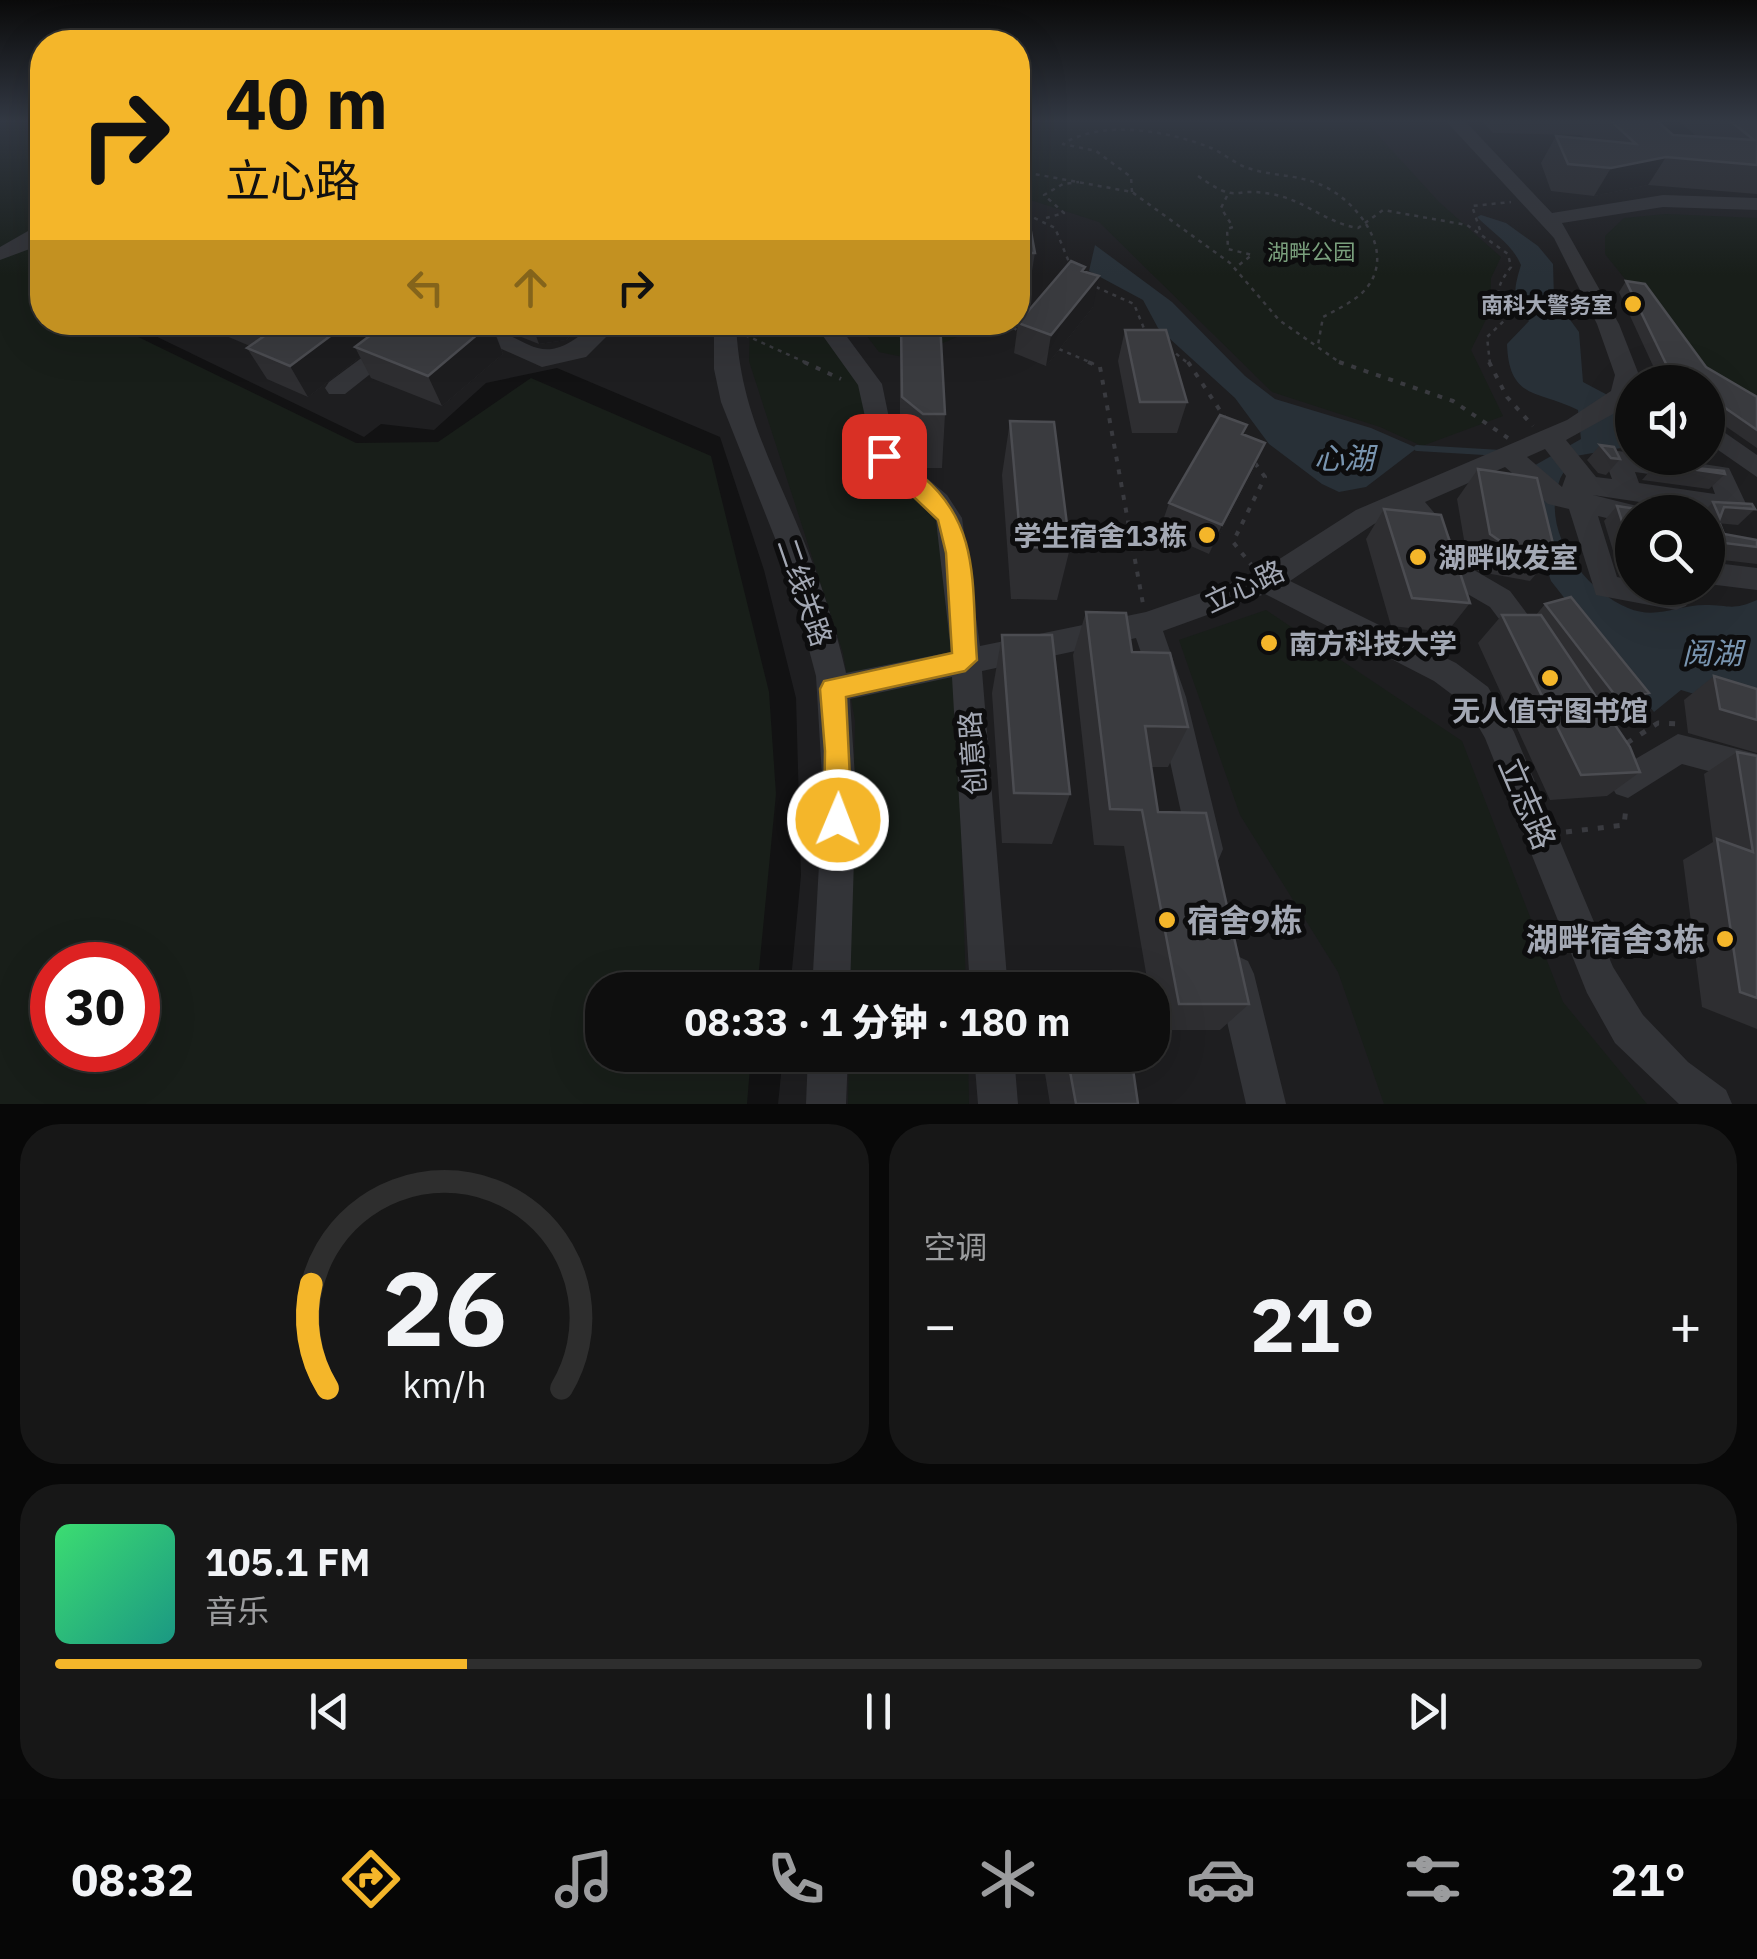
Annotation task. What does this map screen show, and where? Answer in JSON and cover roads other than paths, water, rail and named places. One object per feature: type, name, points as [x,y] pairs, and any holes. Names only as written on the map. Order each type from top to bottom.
[{"type":"street","points":[[1504,172],[1546,214],[1582,270],[1622,365]]},
{"type":"street","points":[[1546,214],[1663,201],[1757,204]]},
{"type":"street","points":[[0,254],[30,241]]},
{"type":"street","points":[[337,388],[408,335]]},
{"type":"street","points":[[482,335],[542,359],[578,352],[596,335]]},
{"type":"street","points":[[494,340],[500,335]]},
{"type":"street","name":"二线关路","points":[[726,335],[733,402],[808,590],[833,689],[839,790],[831,972]]},
{"type":"street","name":"创意路","points":[[834,335],[861,369],[872,393],[884,456],[938,502],[949,518],[957,553],[989,972]]},
{"type":"street","name":"立心路","points":[[833,689],[1146,624],[1266,582],[1365,517],[1576,426],[1615,396]]},
{"type":"street","points":[[1549,437],[1584,502],[1606,587],[1615,588]]},
{"type":"street","points":[[1725,443],[1757,468]]},
{"type":"street","points":[[1506,456],[1557,497],[1615,502]]},
{"type":"street","points":[[1628,495],[1618,460],[1720,475],[1734,506],[1725,506]]},
{"type":"street","points":[[1404,499],[1423,514],[1441,541],[1450,570],[1500,599],[1552,668]]},
{"type":"street","points":[[1584,502],[1615,516]]},
{"type":"street","points":[[1725,575],[1757,578]]},
{"type":"street","name":"立志路","points":[[1266,582],[1445,672],[1477,696],[1488,711],[1542,835],[1600,980],[1629,1028],[1674,1076],[1712,1104]]},
{"type":"street","points":[[1146,624],[1171,697],[1216,891]]},
{"type":"street","points":[[1608,741],[1628,783],[1678,748],[1757,768]]},
{"type":"street","points":[[1230,949],[1266,1104]]},
{"type":"street","points":[[826,1104],[827,1072]]},
{"type":"street","points":[[995,1072],[998,1104]]},
{"type":"water","name":"阅湖","points":[[1477,217],[1506,223],[1538,246],[1553,264],[1554,298],[1579,332],[1583,382],[1615,399],[1615,449],[1576,456],[1560,478],[1556,520],[1570,556],[1615,605],[1638,611],[1736,606],[1757,600],[1757,713],[1681,690],[1654,712],[1551,581],[1516,476],[1581,439],[1578,410],[1529,391],[1513,376],[1507,344],[1529,321],[1516,295],[1521,265],[1508,245]]},
{"type":"water","name":"心湖","points":[[1095,245],[1172,302],[1245,376],[1275,399],[1371,428],[1417,448],[1366,487],[1339,492],[1322,484],[1269,444],[1235,398],[1158,328],[1143,300],[1089,271]]},
{"type":"waterway","points":[[1417,448],[1501,453]]},
{"type":"place","name":"南科大警务室","points":[[1633,304]]},
{"type":"place","name":"学生宿舍13栋","points":[[1207,535]]},
{"type":"place","name":"湖畔收发室","points":[[1418,557]]},
{"type":"place","name":"南方科技大学","points":[[1269,643]]},
{"type":"place","name":"无人值守图书馆","points":[[1550,678]]},
{"type":"place","name":"宿舍9栋","points":[[1167,920]]},
{"type":"place","name":"湖畔宿舍3栋","points":[[1725,939]]},
{"type":"park label","name":"湖畔公园","points":[[1311,251]]}]
